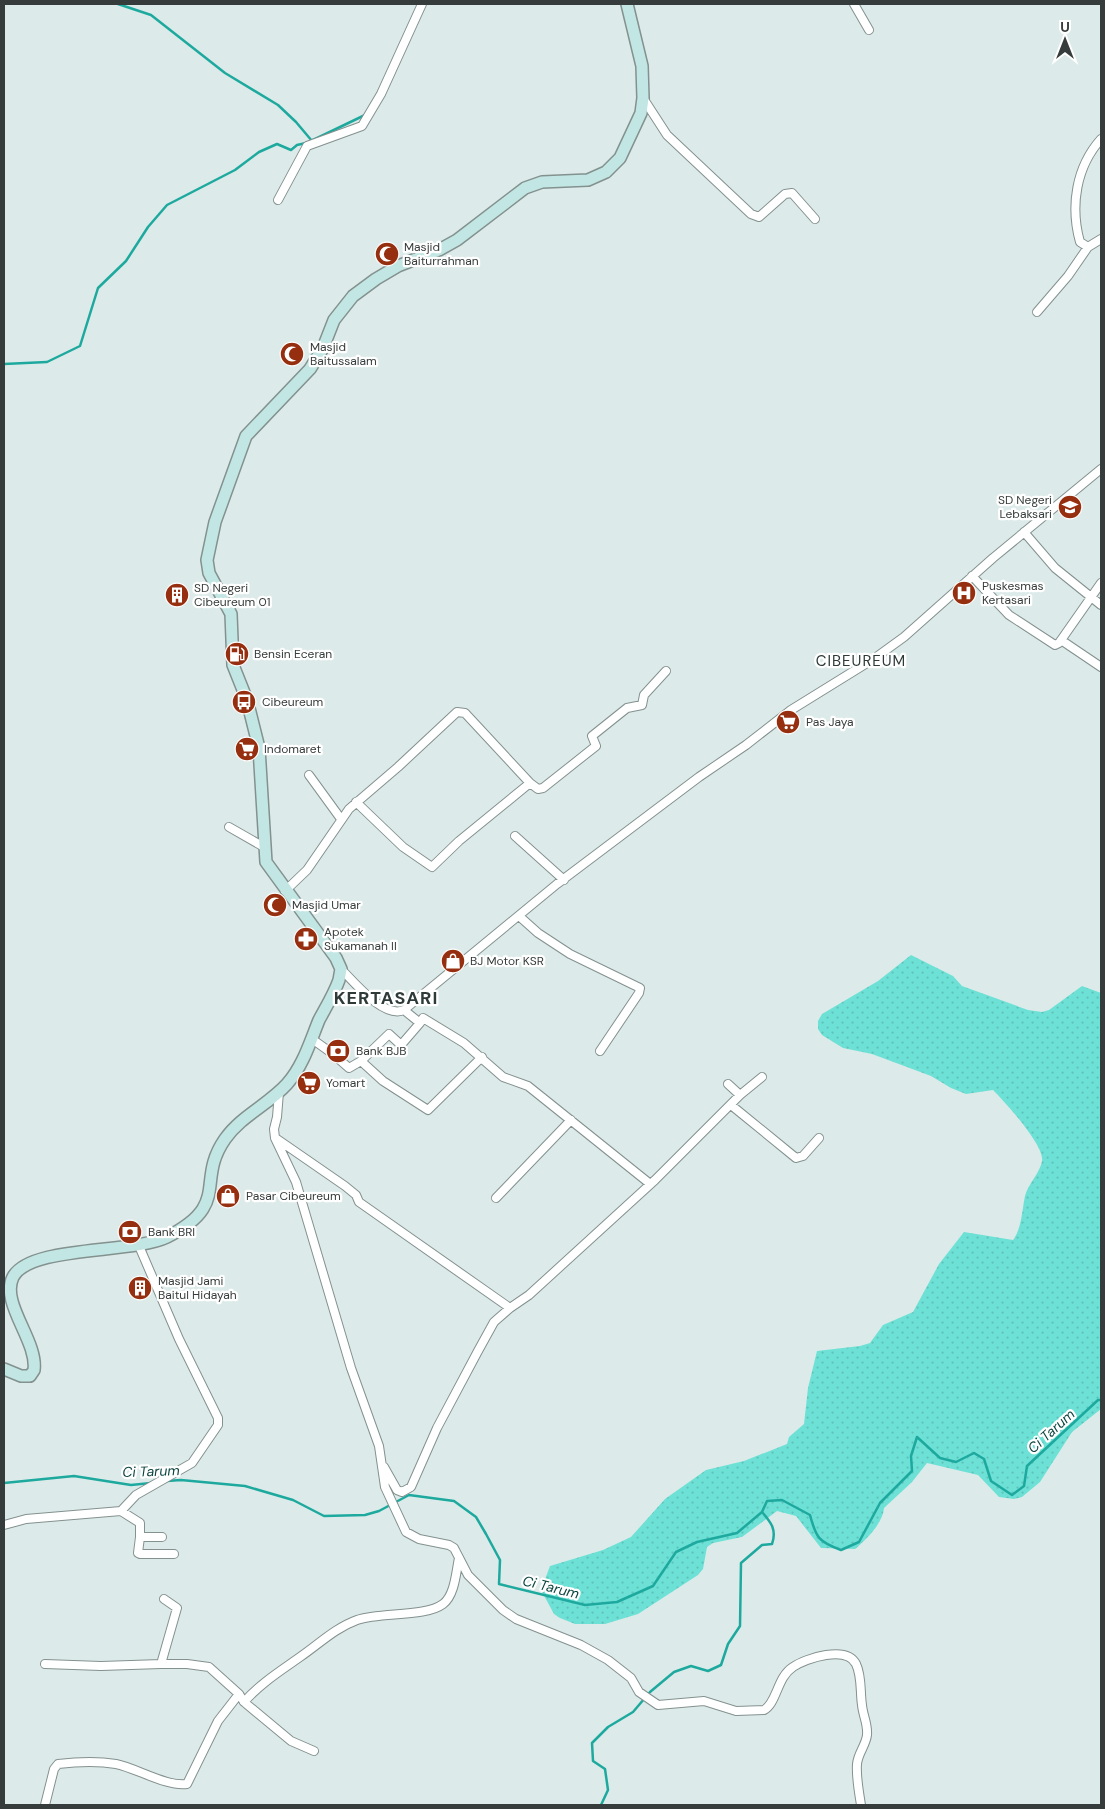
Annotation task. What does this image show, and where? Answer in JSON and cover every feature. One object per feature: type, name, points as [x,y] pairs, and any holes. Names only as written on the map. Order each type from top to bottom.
[{"type":"main road","points":[[4,1369],[25,1377],[30,1376],[34,1370],[31,1348],[20,1324],[10,1292],[12,1277],[27,1264],[66,1254],[139,1246],[158,1241],[186,1227],[205,1208],[209,1200],[215,1156],[223,1142],[240,1123],[279,1092],[294,1076],[337,986],[341,969],[332,952],[266,862],[259,748],[247,700],[233,665],[231,614],[209,573],[207,560],[215,522],[246,436],[299,382],[323,348],[340,312],[363,287],[398,266],[439,250],[457,240],[525,188],[534,184],[588,180],[606,172],[620,158],[641,113],[643,98],[642,66],[627,4]]},
{"type":"street","points":[[278,200],[308,145],[362,126],[381,94],[422,4]]},
{"type":"street","points":[[854,4],[869,30]]},
{"type":"street","points":[[643,98],[667,135],[751,214],[759,218],[785,194],[792,193],[815,220]]},
{"type":"street","points":[[1088,247],[1080,242],[1076,228],[1076,199],[1080,172],[1086,158],[1101,139]]},
{"type":"street","points":[[1037,312],[1068,276],[1088,247],[1101,239]]},
{"type":"street","points":[[341,969],[382,1007],[394,1013],[404,1010],[564,880],[699,777],[746,745],[791,710],[875,658],[904,637],[972,576],[1101,469]]},
{"type":"street","points":[[1024,532],[1055,568],[1101,605]]},
{"type":"street","points":[[972,576],[1009,615],[1057,645],[1101,583]]},
{"type":"street","points":[[1061,640],[1101,668]]},
{"type":"street","points":[[286,890],[307,870],[356,802],[461,711],[538,789],[543,788],[596,746],[592,736],[627,708],[642,705],[644,696],[666,672]]},
{"type":"street","points":[[309,775],[342,819]]},
{"type":"street","points":[[356,802],[404,847],[432,867],[459,841],[530,783]]},
{"type":"street","points":[[230,827],[264,847]]},
{"type":"street","points":[[515,836],[564,880]]},
{"type":"street","points":[[519,916],[538,933],[570,954],[640,988],[639,993],[600,1051]]},
{"type":"street","points":[[404,1010],[420,1023]]},
{"type":"street","points":[[312,1039],[349,1068],[361,1061],[389,1034],[401,1045],[423,1018],[426,1018],[482,1057],[503,1077],[528,1086],[649,1183]]},
{"type":"street","points":[[361,1061],[383,1081],[428,1110],[482,1057]]},
{"type":"street","points":[[382,1463],[397,1490],[402,1492],[411,1487],[437,1428],[494,1322],[529,1295],[762,1076]]},
{"type":"street","points":[[728,1084],[740,1095]]},
{"type":"street","points":[[279,1092],[275,1138],[296,1182],[351,1368],[379,1446],[385,1487],[406,1532],[431,1542],[449,1545],[454,1548],[468,1576],[502,1610],[516,1619],[581,1645],[608,1660],[631,1678],[639,1692],[650,1701],[662,1705],[704,1701],[734,1710],[766,1710],[786,1673],[802,1662],[834,1654],[844,1655],[853,1660],[858,1669],[862,1705],[867,1726],[866,1741],[857,1765],[861,1805]]},
{"type":"street","points":[[731,1104],[796,1158],[803,1156],[819,1138]]},
{"type":"street","points":[[496,1198],[572,1120]]},
{"type":"street","points":[[275,1138],[356,1194],[357,1201],[510,1308]]},
{"type":"street","points":[[121,1510],[136,1495],[192,1464],[218,1425],[218,1418],[179,1339],[139,1246]]},
{"type":"street","points":[[4,1524],[26,1519],[121,1510],[140,1522],[138,1553],[174,1554]]},
{"type":"street","points":[[140,1537],[162,1537]]},
{"type":"street","points":[[244,1702],[259,1685],[339,1628],[358,1620],[379,1615],[424,1611],[442,1604],[447,1600],[454,1584],[460,1558]]},
{"type":"street","points":[[161,1664],[177,1608],[164,1599]]},
{"type":"street","points":[[45,1664],[101,1666],[161,1664],[209,1667],[239,1694],[244,1702],[291,1741],[314,1751]]},
{"type":"street","points":[[45,1805],[54,1769],[58,1764],[97,1762],[116,1764],[176,1783],[187,1784],[218,1721],[239,1694]]},
{"type":"shaded area","points":[[911,955],[953,976],[962,986],[1028,1010],[1042,1012],[1049,1010],[1082,986],[1101,993],[1101,1409],[1072,1432],[1040,1482],[1022,1497],[1014,1499],[999,1497],[978,1475],[927,1463],[912,1482],[884,1508],[877,1525],[869,1536],[855,1549],[821,1548],[796,1516],[777,1511],[742,1537],[713,1543],[707,1547],[703,1569],[698,1575],[638,1614],[605,1624],[575,1624],[560,1618],[554,1614],[541,1590],[550,1566],[603,1550],[631,1537],[665,1499],[706,1470],[744,1461],[787,1444],[789,1437],[804,1424],[808,1388],[817,1351],[870,1343],[883,1325],[913,1312],[939,1264],[964,1232],[1013,1240],[1016,1235],[1025,1196],[1042,1161],[1041,1154],[1031,1135],[999,1096],[993,1090],[966,1094],[951,1088],[931,1076],[872,1054],[843,1048],[822,1035],[818,1029],[818,1021],[822,1014],[878,981]]},
{"type":"waterway","points":[[118,4],[151,15],[225,73],[278,105],[312,141]]},
{"type":"waterway","points":[[313,140],[365,115]]},
{"type":"waterway","points":[[4,364],[47,362],[80,346],[98,288],[126,261],[148,227],[167,205],[235,170],[259,152],[277,144],[291,150],[297,145],[306,143]]},
{"type":"waterway","name":"Ci Tarum","points":[[167,1481],[181,1480],[245,1486],[293,1500],[324,1516],[365,1515],[379,1511],[409,1495],[454,1501],[476,1517],[486,1534],[500,1560],[499,1584],[585,1605],[617,1602],[653,1586],[676,1552],[697,1542],[737,1533],[762,1512],[767,1501],[782,1500],[810,1515],[817,1534],[823,1541],[834,1547],[841,1550],[859,1542],[880,1503],[912,1471],[911,1456],[917,1437],[940,1458],[956,1462],[974,1453],[984,1459],[991,1481],[1012,1495],[1024,1486],[1027,1466],[1098,1400],[1101,1400]]},
{"type":"waterway","name":"Ci Tarum","points":[[4,1483],[74,1476],[131,1485],[151,1483]]},
{"type":"waterway","points":[[601,1805],[608,1790],[605,1769],[593,1761],[592,1743],[608,1727],[633,1712],[650,1692],[674,1672],[691,1666],[708,1671],[721,1665],[728,1644],[740,1626],[741,1563],[762,1545],[772,1544],[774,1534],[772,1526],[762,1512]]},
{"type":"place","name":"Masjid Baiturrahman","points":[[387,254]]},
{"type":"place","name":"Masjid Baitussalam","points":[[292,354]]},
{"type":"place","name":"SD Negeri Lebaksari","points":[[1070,507]]},
{"type":"place","name":"Puskesmas Kertasari","points":[[964,593]]},
{"type":"place","name":"SD Negeri Cibeureum 01","points":[[177,595]]},
{"type":"place","name":"Bensin Eceran","points":[[237,654]]},
{"type":"place","name":"Cibeureum","points":[[244,702]]},
{"type":"place","name":"Pas Jaya","points":[[788,722]]},
{"type":"place","name":"Indomaret","points":[[247,749]]},
{"type":"place","name":"Masjid Umar","points":[[275,905]]},
{"type":"place","name":"Apotek Sukamanah II","points":[[306,939]]},
{"type":"place","name":"BJ Motor KSR","points":[[453,961]]},
{"type":"place","name":"Bank BJB","points":[[338,1051]]},
{"type":"place","name":"Yomart","points":[[309,1083]]},
{"type":"place","name":"Pasar Cibeureum","points":[[228,1196]]},
{"type":"place","name":"Bank BRI","points":[[130,1232]]},
{"type":"place","name":"Masjid Jami Baitul Hidayah","points":[[140,1288]]},
{"type":"district","name":"CIBEUREUM","points":[[861,661]]},
{"type":"district","name":"KERTASARI","points":[[386,998]]}]
